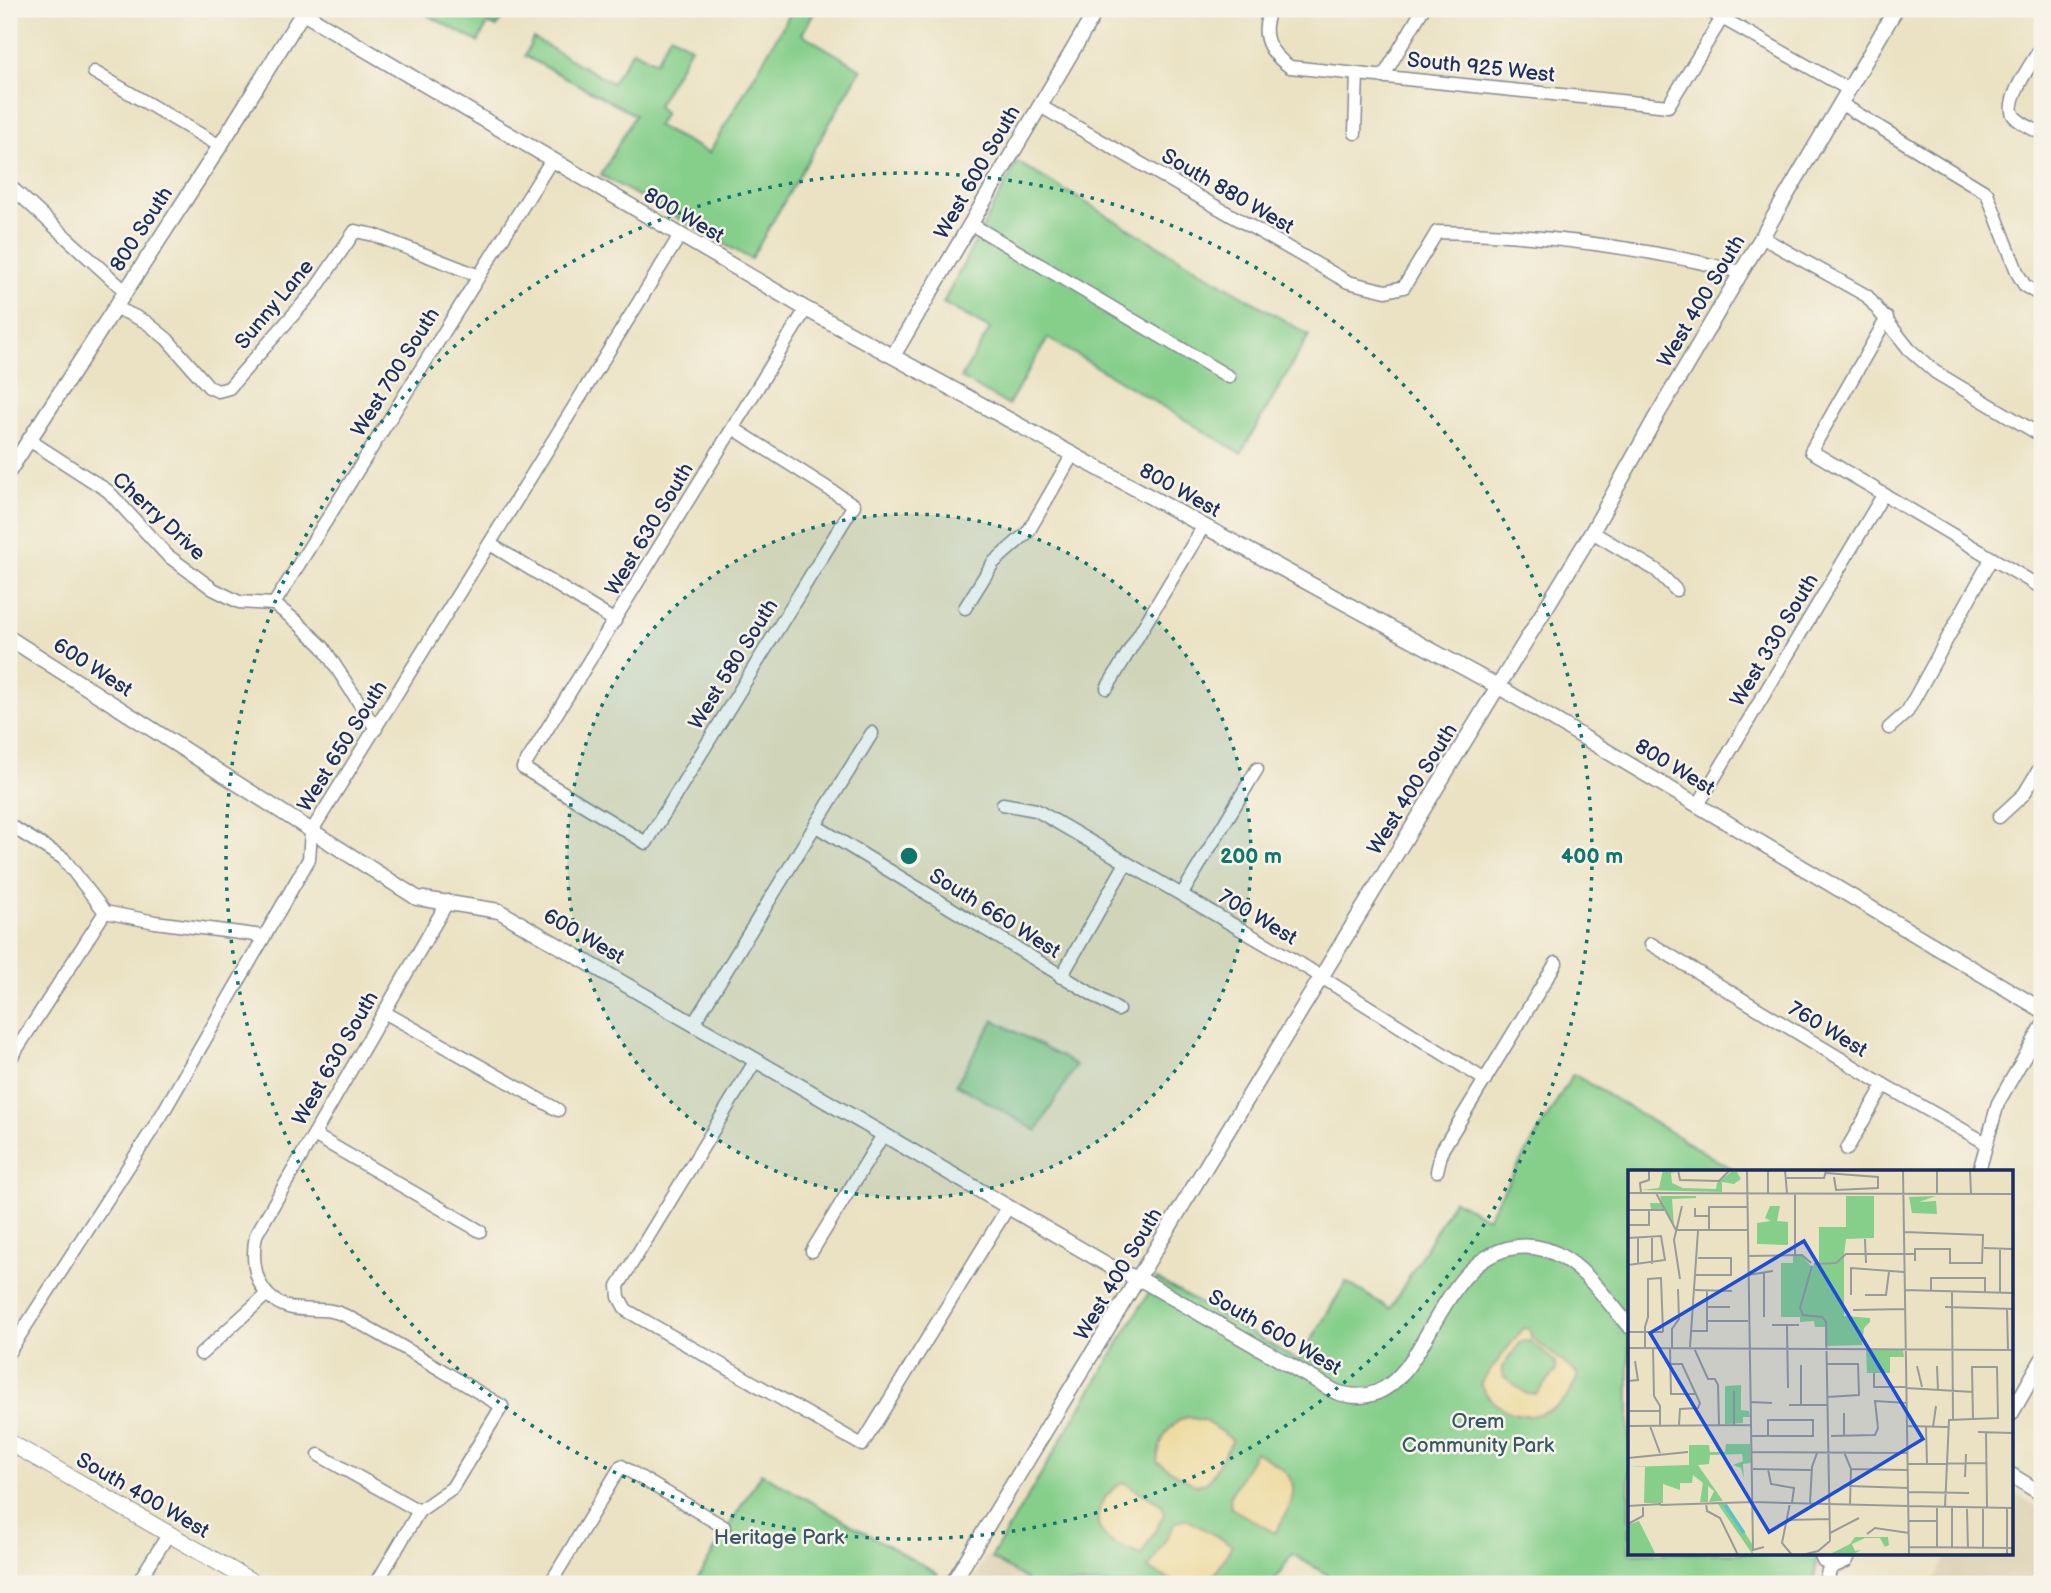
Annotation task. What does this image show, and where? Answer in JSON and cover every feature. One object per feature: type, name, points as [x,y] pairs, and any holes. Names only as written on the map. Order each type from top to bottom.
[{"type":"main road","name":"South 400 West","points":[[9,1442],[256,1584]]},
{"type":"street","name":"West 600 South","points":[[893,356],[1097,9]]},
{"type":"street","name":"South 925 West","points":[[1271,9],[1264,29],[1268,45],[1276,57],[1290,67],[1668,106],[1722,18]]},
{"type":"street","points":[[1383,77],[1423,9]]},
{"type":"street","points":[[1706,9],[1848,89]]},
{"type":"street","name":"West 400 South","points":[[952,1584],[1592,532],[1896,9]]},
{"type":"street","name":"800 South","points":[[9,471],[220,146],[301,10]]},
{"type":"street","name":"800 West","points":[[301,10],[551,161],[806,310],[1499,687],[2042,1010]]},
{"type":"street","points":[[2042,46],[2012,98],[2011,111],[2016,119],[2042,134]]},
{"type":"street","points":[[94,72],[220,146]]},
{"type":"street","points":[[1355,133],[1357,74]]},
{"type":"street","points":[[1840,103],[1987,193],[2018,274],[2025,286],[2042,296]]},
{"type":"street","name":"South 880 West","points":[[1040,106],[1348,282],[1386,291],[1404,287],[1437,232],[1488,233],[1595,244],[1679,256],[1741,272]]},
{"type":"street","name":"West 700 South","points":[[274,604],[477,275],[551,161]]},
{"type":"street","points":[[9,187],[125,291]]},
{"type":"street","points":[[971,224],[1229,377]]},
{"type":"street","name":"Sunny Lane","points":[[115,307],[146,322],[167,339],[209,387],[218,391],[229,388],[314,291],[355,231],[374,235],[477,275]]},
{"type":"street","name":"West 650 South","points":[[9,1352],[160,1116],[309,859],[311,832],[679,237]]},
{"type":"street","points":[[1763,238],[1867,296],[1909,349],[1935,372],[2042,436]]},
{"type":"street","name":"West 630 South","points":[[523,768],[806,310]]},
{"type":"street","points":[[1886,318],[1811,451],[2042,588]]},
{"type":"street","name":"West 580 South","points":[[523,768],[646,844],[854,505],[733,428]]},
{"type":"street","name":"Cherry Drive","points":[[29,440],[108,491],[167,555],[213,589],[239,602],[274,604]]},
{"type":"street","points":[[965,608],[993,563],[1028,532],[1073,454]]},
{"type":"street","name":"West 330 South","points":[[1698,805],[1882,495]]},
{"type":"street","points":[[1107,688],[1203,527]]},
{"type":"street","points":[[1592,532],[1656,570],[1676,590]]},
{"type":"street","points":[[489,544],[615,621]]},
{"type":"street","points":[[1889,728],[1907,712],[1991,559]]},
{"type":"street","points":[[274,604],[323,647],[376,729]]},
{"type":"street","name":"600 West","points":[[9,638],[417,898],[499,911],[1120,1272],[1140,1279]]},
{"type":"street","points":[[694,1023],[872,733]]},
{"type":"street","points":[[1998,817],[2024,794],[2042,764]]},
{"type":"street","points":[[1182,894],[1257,769]]},
{"type":"street","name":"700 West","points":[[1003,803],[1036,810],[1320,976],[1485,1080]]},
{"type":"street","points":[[9,825],[63,858],[104,912],[155,922],[263,936]]},
{"type":"street","name":"South 660 West","points":[[816,825],[1118,1010]]},
{"type":"street","points":[[1060,976],[1126,863]]},
{"type":"street","name":"West 630 South","points":[[267,1294],[254,1266],[256,1235],[448,901]]},
{"type":"street","points":[[9,1061],[104,912]]},
{"type":"street","name":"760 West","points":[[1651,944],[1884,1085],[1986,1143]]},
{"type":"street","points":[[1437,1171],[1442,1150],[1556,963]]},
{"type":"street","points":[[384,1012],[558,1110]]},
{"type":"street","points":[[1979,1170],[1998,1103],[2042,1026]]},
{"type":"street","points":[[757,1060],[618,1286],[618,1297],[626,1310],[862,1445],[1008,1207]]},
{"type":"street","points":[[1847,1149],[1884,1085]]},
{"type":"street","points":[[314,1135],[480,1231]]},
{"type":"street","points":[[812,1251],[883,1135]]},
{"type":"street","name":"South 600 West","points":[[1140,1279],[1336,1392],[1361,1397],[1379,1394],[1400,1377],[1460,1280],[1478,1261],[1500,1251],[1527,1246],[1559,1255],[1582,1272],[1628,1325]]},
{"type":"street","points":[[201,1354],[267,1294],[284,1306],[305,1312],[341,1314],[502,1406],[452,1488],[419,1511],[376,1584]]},
{"type":"street","points":[[2012,1413],[2042,1360]]},
{"type":"street","points":[[319,1455],[419,1511]]},
{"type":"street","points":[[553,1583],[621,1466],[724,1527]]},
{"type":"street","points":[[2012,1476],[2042,1494]]},
{"type":"street","points":[[137,1584],[168,1535]]},
{"type":"street","points":[[1822,1554],[1831,1564]]},
{"type":"street","points":[[1831,1564],[1843,1563],[1848,1554]]},
{"type":"street","points":[[1825,1584],[1831,1564]]},
{"type":"shaded area","points":[[2012,1491],[2042,1510],[2042,1584],[1931,1584],[1948,1554],[2012,1554]]},
{"type":"shaded area","points":[[987,1556],[1036,1584],[970,1584]]},
{"type":"green space","points":[[416,9],[507,9],[497,27],[488,23],[478,42]]},
{"type":"green space","points":[[793,9],[816,9],[802,34],[861,69],[751,259],[601,175],[635,115],[525,56],[533,38],[612,83],[633,50],[656,62],[670,35],[691,47],[657,106],[665,113],[657,126],[709,153]]},
{"type":"green space","points":[[1017,162],[1309,335],[1241,453],[1048,338],[1008,405],[961,378],[990,329],[943,303]]},
{"type":"green space","points":[[994,1020],[1076,1065],[1037,1131],[956,1084]]},
{"type":"green space","name":"Orem Community Park","points":[[1573,1074],[1733,1170],[1628,1170],[1628,1554],[1817,1554],[1814,1584],[1343,1584],[1292,1554],[1273,1584],[1023,1584],[1026,1579],[991,1558],[1157,1279],[1299,1361],[1346,1282],[1390,1309],[1454,1200],[1487,1218]]},
{"type":"green space","name":"Heritage Park","points":[[761,1473],[938,1574],[931,1584],[694,1584]]},
{"type":"sand","points":[[1523,1328],[1529,1329],[1532,1338],[1578,1374],[1571,1391],[1560,1403],[1533,1415],[1503,1409],[1490,1399],[1480,1384]],"holes":[[[1530,1341],[1555,1362],[1556,1371],[1536,1394],[1527,1394],[1502,1375],[1502,1367],[1521,1342]]]},
{"type":"sand","points":[[1187,1417],[1205,1421],[1233,1440],[1207,1483],[1195,1485],[1157,1462],[1169,1429]]},
{"type":"sand","points":[[1255,1452],[1282,1469],[1293,1486],[1290,1506],[1275,1533],[1231,1508],[1230,1496]]},
{"type":"sand","points":[[1123,1482],[1162,1505],[1164,1515],[1141,1555],[1113,1543],[1099,1526],[1099,1509],[1103,1501]]},
{"type":"sand","points":[[1186,1519],[1232,1545],[1216,1573],[1202,1584],[1177,1583],[1148,1569],[1176,1522]]}]
